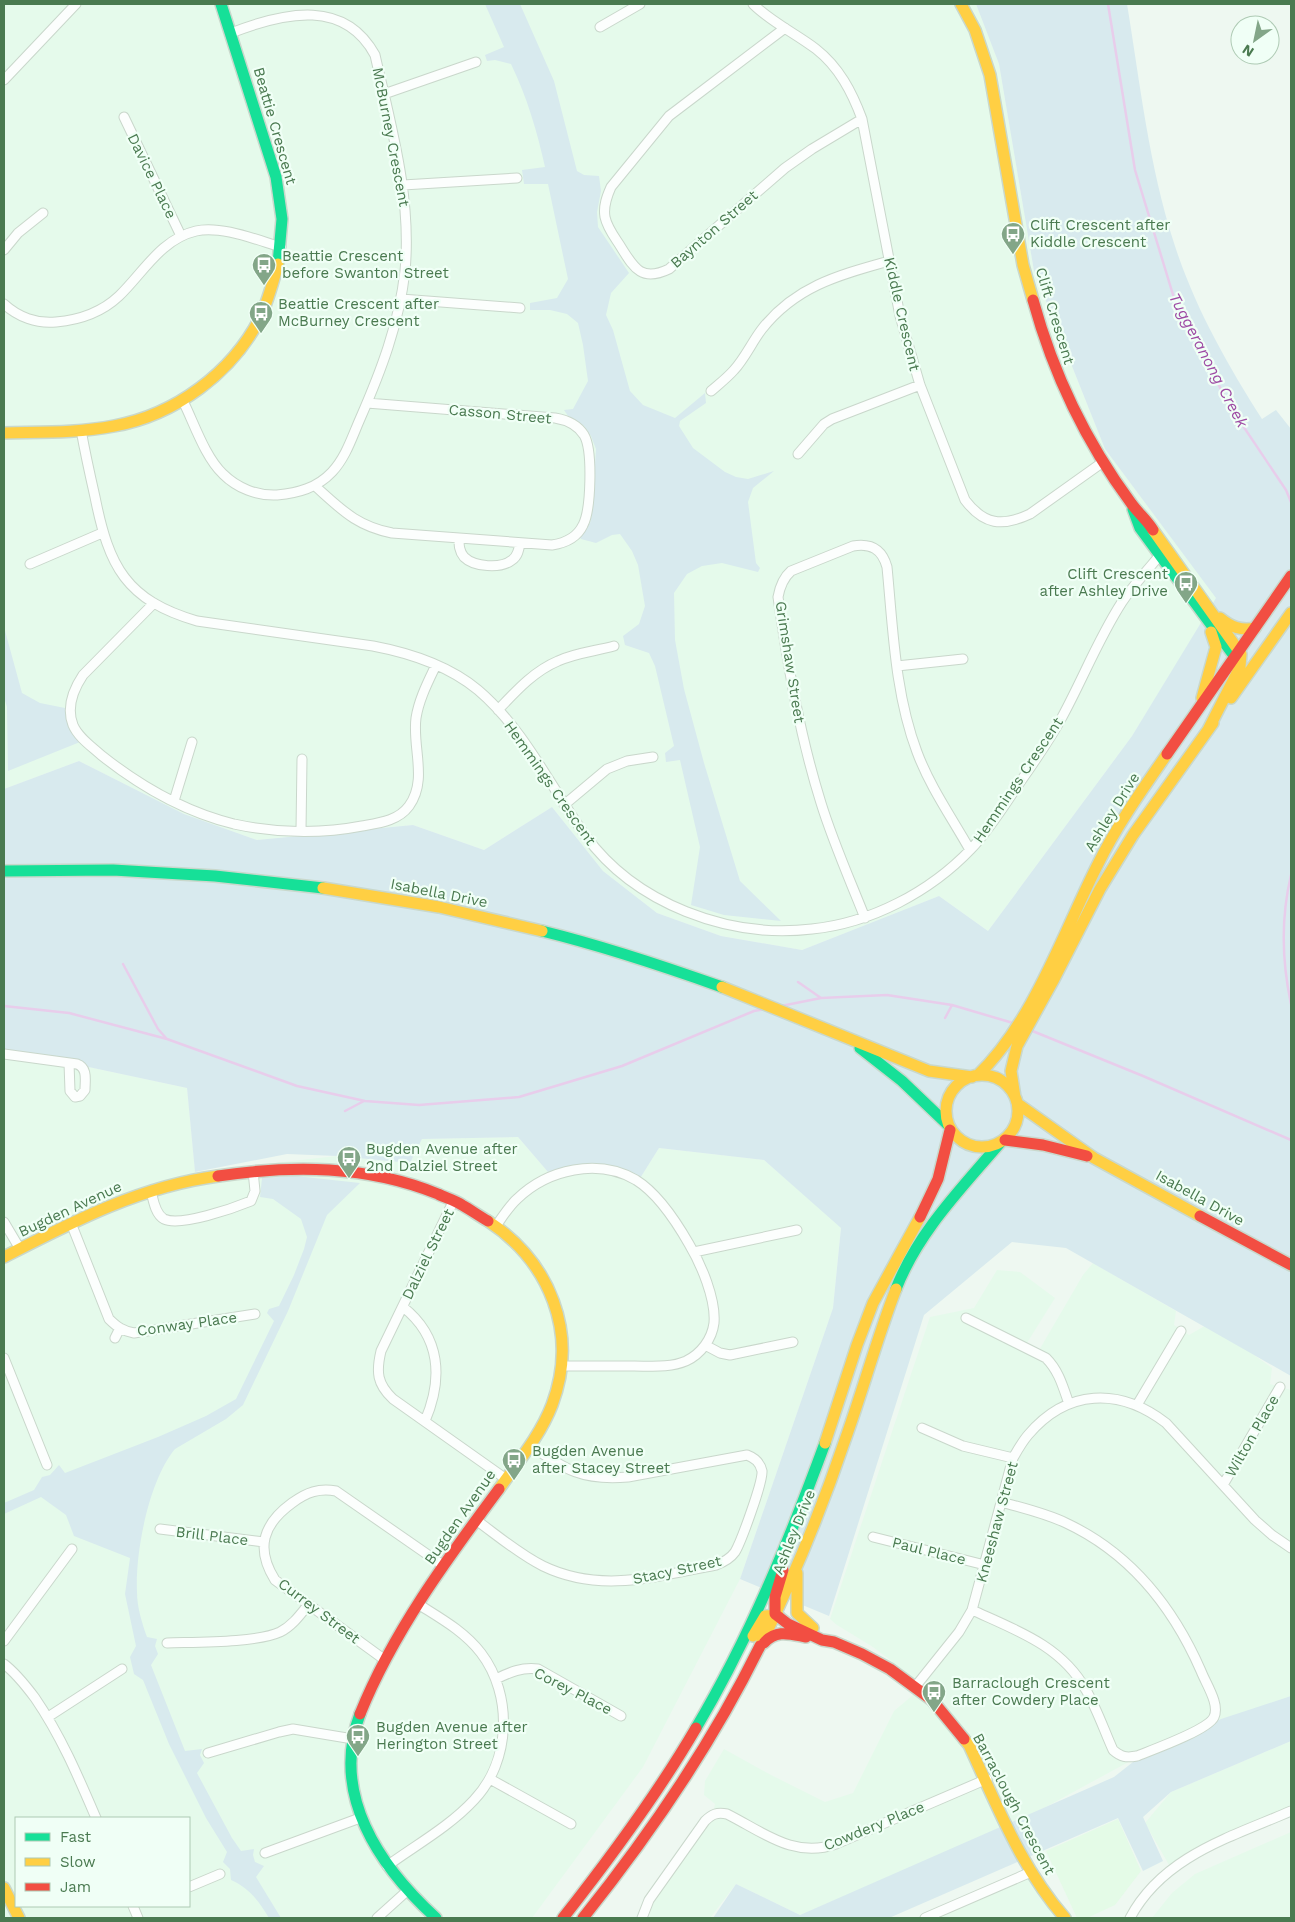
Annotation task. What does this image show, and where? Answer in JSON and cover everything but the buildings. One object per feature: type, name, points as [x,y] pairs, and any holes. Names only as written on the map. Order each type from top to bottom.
[{"type":"main road","name":"Beattie Crescent","points":[[4,433],[102,428],[130,423],[157,414],[183,401],[220,372],[250,335],[262,314],[271,293],[281,246],[282,219],[276,177],[221,4]]},
{"type":"main road","name":"Clift Crescent","points":[[962,4],[975,30],[990,75],[1021,253],[1035,311],[1059,378],[1079,421],[1103,462],[1132,505],[1148,522],[1163,551],[1238,655]]},
{"type":"main road","name":"Ashley Drive","points":[[1037,1000],[1103,852],[1119,824],[1291,576]]},
{"type":"main road","points":[[1207,613],[1238,629],[1247,630],[1255,628]]},
{"type":"main road","points":[[1200,707],[1216,647],[1207,613]]},
{"type":"main road","name":"Ashley Drive","points":[[1017,1101],[1011,1071],[1013,1044],[1037,1000],[1113,866],[1157,799],[1291,613]]},
{"type":"main road","points":[[1208,730],[1240,667],[1238,655],[1254,654],[1274,637]]},
{"type":"main road","name":"Isabella Drive","points":[[4,871],[163,872],[274,881],[387,897],[506,922],[574,939],[665,967],[740,993],[929,1071],[975,1076]]},
{"type":"main road","name":"Isabella Drive","points":[[850,1040],[902,1081],[949,1127]]},
{"type":"main road","name":"Ashley Drive","points":[[975,1076],[1013,1044]]},
{"type":"main road","points":[[975,1076],[991,1076],[999,1079],[1011,1090],[1017,1101],[1018,1114],[1016,1124],[1002,1142],[989,1147],[974,1147],[960,1141],[949,1127],[945,1112],[949,1096],[959,1083],[975,1076]]},
{"type":"main road","name":"Isabella Drive","points":[[1017,1101],[1094,1158],[1291,1265]]},
{"type":"main road","name":"Ashley Drive","points":[[563,1918],[608,1860],[675,1762],[724,1679],[752,1622],[779,1563],[833,1419],[866,1319],[882,1284],[933,1192],[943,1163],[949,1127]]},
{"type":"main road","name":"Ashley Drive","points":[[583,1918],[649,1832],[712,1733],[754,1657],[797,1566],[838,1463],[897,1287],[910,1258],[934,1219],[1002,1142]]},
{"type":"main road","name":"Isabella Drive","points":[[1002,1142],[1043,1145],[1094,1158]]},
{"type":"main road","name":"Bugden Avenue","points":[[4,1257],[110,1205],[150,1191],[202,1178],[253,1170],[326,1169],[363,1172],[395,1179],[425,1188],[454,1200],[496,1226],[525,1251],[542,1276],[551,1293],[562,1333],[562,1366],[554,1399],[546,1420],[418,1604],[385,1660],[364,1704],[354,1739],[351,1770],[353,1790],[360,1818],[367,1834],[386,1866],[407,1891],[436,1918]]},
{"type":"main road","points":[[675,1762],[704,1728],[765,1616],[775,1614],[774,1605],[777,1587],[829,1450],[833,1419]]},
{"type":"main road","points":[[797,1566],[797,1613],[813,1628]]},
{"type":"main road","name":"Barraclough Crescent","points":[[775,1614],[790,1618],[825,1634],[828,1641]]},
{"type":"main road","name":"Barraclough Crescent","points":[[775,1614],[788,1624],[876,1661],[915,1686],[932,1700],[969,1745],[1031,1872],[1046,1896],[1065,1918]]},
{"type":"main road","points":[[754,1657],[768,1636],[781,1633],[828,1641]]},
{"type":"main road","points":[[4,1888],[19,1918]]},
{"type":"street","points":[[4,80],[76,4]]},
{"type":"street","points":[[600,27],[640,4]]},
{"type":"street","name":"Kiddle Crescent","points":[[753,4],[762,13],[817,49],[832,63],[848,86],[862,119],[900,316],[920,386],[965,500],[972,510],[987,520],[1005,522],[1018,520],[1030,514],[1103,462]]},
{"type":"street","points":[[230,33],[303,6]]},
{"type":"street","name":"McBurney Crescent","points":[[183,401],[212,460],[222,473],[234,483],[256,493],[272,495],[290,494],[315,486],[331,473],[340,462],[367,403],[389,347],[401,299],[406,241],[403,184],[375,55],[361,27],[343,13]]},
{"type":"street","name":"Baynton Street","points":[[785,28],[669,116],[611,187],[606,199],[605,217],[609,228],[633,267],[645,274],[659,274],[669,269],[785,168],[812,149],[862,119]]},
{"type":"street","points":[[384,94],[476,62]]},
{"type":"street","name":"Davice Place","points":[[124,117],[181,236]]},
{"type":"street","points":[[403,184],[517,178]]},
{"type":"street","points":[[4,250],[18,233],[42,213]]},
{"type":"street","points":[[4,304],[18,314],[42,322],[68,321],[85,316],[118,297],[162,250],[181,236],[196,231],[211,229],[281,246]]},
{"type":"street","points":[[711,391],[734,370],[762,329],[794,298],[823,282],[889,261]]},
{"type":"street","points":[[401,299],[520,308]]},
{"type":"street","points":[[798,454],[824,424],[832,419],[920,386]]},
{"type":"street","name":"Casson Street","points":[[315,486],[346,514],[360,523],[375,530],[392,533],[552,546],[562,544],[572,538],[583,525],[587,514],[589,445],[584,434],[566,420],[367,403]]},
{"type":"street","name":"Hemmings Crescent","points":[[81,430],[102,533],[110,555],[122,574],[136,590],[170,612],[197,621],[399,651],[436,665],[462,678],[498,710],[526,745],[564,805],[596,849],[629,879],[654,896],[681,909],[743,928],[802,931],[837,926],[865,918],[893,906],[920,890],[940,876],[970,850],[993,822],[1047,744],[1123,600],[1163,551]]},
{"type":"street","points":[[30,564],[102,533]]},
{"type":"street","points":[[459,538],[460,549],[464,557],[475,563],[487,565],[500,565],[511,562],[518,554],[520,543]]},
{"type":"street","name":"Grimshaw Street","points":[[865,918],[821,804],[800,726],[789,672],[778,597],[779,588],[785,577],[799,567],[862,544],[875,548],[882,554],[887,567],[897,666],[903,703],[917,752],[931,783],[970,850]]},
{"type":"street","points":[[154,602],[83,675],[71,697],[70,715],[73,726],[94,749],[132,778],[174,801],[203,814],[234,824],[267,829],[301,831],[351,828],[385,822],[400,815],[415,797],[418,786],[416,719],[419,704],[436,665]]},
{"type":"street","points":[[498,710],[523,684],[543,668],[558,660],[614,646]]},
{"type":"street","points":[[897,666],[963,659]]},
{"type":"street","points":[[174,801],[192,742]]},
{"type":"street","points":[[564,805],[607,769],[627,761],[653,757]]},
{"type":"street","points":[[301,831],[302,759]]},
{"type":"street","points":[[4,1054],[69,1063]]},
{"type":"street","points":[[496,1226],[515,1200],[539,1182],[577,1170],[595,1168],[613,1170],[644,1186],[680,1229],[694,1252],[707,1284],[714,1313],[712,1329],[705,1345],[697,1354],[677,1364],[562,1366]]},
{"type":"street","points":[[150,1191],[156,1210],[164,1218],[172,1221],[204,1216],[236,1208],[251,1201],[255,1191],[253,1170]]},
{"type":"street","name":"Dalziel Street","points":[[454,1200],[381,1351],[378,1376],[385,1392],[506,1479]]},
{"type":"street","points":[[4,1222],[20,1249]]},
{"type":"street","name":"Conway Place","points":[[71,1223],[107,1314],[116,1326],[120,1328],[134,1332],[255,1314]]},
{"type":"street","points":[[694,1252],[797,1230]]},
{"type":"street","name":"Dalziel Street","points":[[403,1307],[423,1327],[435,1355],[435,1388],[425,1421]]},
{"type":"street","points":[[966,1318],[1046,1358],[1054,1366],[1060,1377],[1069,1404]]},
{"type":"street","name":"Conway Place","points":[[115,1338],[120,1328]]},
{"type":"street","points":[[1137,1405],[1181,1330]]},
{"type":"street","points":[[705,1345],[720,1354],[730,1355],[793,1342]]},
{"type":"street","points":[[4,1358],[47,1465]]},
{"type":"street","name":"Wilton Place","points":[[1223,1485],[1280,1387]]},
{"type":"street","name":"Kneeshaw Street","points":[[915,1686],[959,1632],[972,1610],[1013,1458],[1026,1436],[1040,1422],[1069,1404],[1096,1398],[1113,1398],[1137,1405],[1152,1413],[1166,1423],[1266,1530],[1291,1548]]},
{"type":"street","points":[[922,1428],[963,1446],[1013,1458]]},
{"type":"street","name":"Stacy Street","points":[[476,1520],[542,1566],[562,1574],[591,1580],[630,1581],[716,1565],[727,1560],[738,1546],[761,1480],[760,1465],[756,1460],[747,1455],[628,1477],[592,1478],[560,1466],[530,1445]]},
{"type":"street","points":[[264,1542],[269,1526],[283,1509],[301,1496],[325,1489],[336,1491],[346,1496],[444,1566]]},
{"type":"street","points":[[972,1610],[1026,1634],[1044,1644],[1060,1657],[1075,1672],[1086,1690],[1113,1750],[1122,1756],[1129,1758],[1137,1756],[1204,1727],[1214,1717],[1216,1707],[1178,1624],[1140,1575],[1104,1545],[1078,1529],[1035,1511],[1001,1502]]},
{"type":"street","name":"Brill Place","points":[[160,1529],[264,1542]]},
{"type":"street","name":"Paul Place","points":[[873,1537],[985,1565]]},
{"type":"street","name":"Currey Street","points":[[264,1542],[266,1563],[275,1580],[385,1660]]},
{"type":"street","points":[[4,1641],[72,1550]]},
{"type":"street","points":[[386,1866],[457,1816],[475,1799],[490,1779],[501,1747],[503,1727],[502,1702],[496,1678],[480,1652],[467,1638],[418,1604]]},
{"type":"street","points":[[167,1643],[269,1636],[287,1628],[308,1605]]},
{"type":"street","points":[[4,1664],[20,1679],[48,1717],[70,1756],[96,1817]]},
{"type":"street","points":[[48,1717],[122,1669]]},
{"type":"street","name":"Corey Place","points":[[496,1678],[517,1670],[538,1669],[621,1716]]},
{"type":"street","points":[[208,1753],[293,1729],[354,1739]]},
{"type":"street","points":[[490,1779],[570,1824]]},
{"type":"street","name":"Cowdery Place","points":[[642,1918],[649,1900],[704,1821],[712,1814],[718,1812],[727,1814],[794,1848],[814,1850],[836,1844],[987,1779]]},
{"type":"street","points":[[1130,1916],[1156,1883],[1177,1864],[1194,1854],[1291,1811]]},
{"type":"street","points":[[265,1853],[360,1818]]},
{"type":"street","points":[[931,1917],[1031,1872]]},
{"type":"street","points":[[190,1887],[220,1874]]},
{"type":"street","points":[[377,1918],[407,1891]]},
{"type":"shaded area","points":[[4,4],[976,4],[999,64],[1034,271],[1105,449],[1217,598],[1132,736],[988,931],[939,896],[802,950],[721,936],[657,913],[603,871],[552,807],[484,850],[413,825],[257,840],[184,814],[79,761],[4,789]]},
{"type":"shaded area","points":[[485,4],[520,4],[554,81],[577,171],[584,175],[599,176],[601,191],[597,212],[598,227],[629,273],[611,293],[606,315],[613,330],[630,391],[643,405],[675,418],[705,393],[706,403],[680,421],[679,426],[693,448],[725,472],[736,477],[748,479],[774,471],[753,488],[748,502],[756,563],[760,568],[758,572],[722,563],[702,566],[687,574],[674,593],[675,640],[684,689],[704,763],[740,881],[781,921],[724,915],[691,905],[700,847],[680,760],[666,762],[665,753],[674,746],[655,666],[649,653],[625,645],[623,636],[639,624],[645,606],[638,565],[632,551],[620,534],[612,535],[596,543],[581,539],[580,537],[590,523],[592,514],[596,449],[591,436],[584,426],[568,416],[564,410],[573,409],[588,381],[583,345],[578,323],[567,314],[550,310],[530,310],[530,303],[557,298],[568,279],[548,184],[524,184],[522,170],[545,167],[527,102],[511,64],[495,60],[487,61],[485,55],[504,47]]},
{"type":"shaded area","points":[[976,4],[1127,4],[1158,184],[1165,214],[1182,266],[1212,334],[1262,419],[1276,410],[1291,429],[1291,1376],[1066,1248],[1012,1242],[924,1315],[829,1616],[740,1579],[833,1308],[841,1228],[764,1160],[659,1148],[639,1180],[595,1166],[574,1165],[548,1172],[518,1137],[422,1139],[410,1163],[337,1156],[287,1154],[195,1172],[187,1088],[4,1049],[4,789],[79,761],[184,814],[257,840],[413,825],[484,850],[552,807],[603,871],[657,913],[721,936],[802,950],[939,896],[988,931],[1132,736],[1216,598],[1105,449],[1034,271],[999,64]]},
{"type":"shaded area","points":[[4,627],[22,693],[40,703],[70,709],[80,742],[8,771],[7,707],[4,697]]},
{"type":"shaded area","points":[[4,1049],[187,1088],[195,1172],[337,1156],[410,1163],[422,1139],[518,1137],[548,1172],[574,1165],[595,1166],[639,1180],[659,1148],[764,1160],[841,1227],[833,1308],[740,1579],[643,1767],[532,1918],[4,1918]]},
{"type":"shaded area","points":[[296,1176],[360,1183],[327,1215],[288,1311],[243,1405],[226,1419],[175,1449],[166,1462],[151,1497],[141,1537],[137,1576],[138,1603],[143,1626],[147,1637],[157,1639],[155,1646],[158,1654],[151,1665],[185,1751],[202,1749],[200,1755],[204,1763],[197,1773],[232,1838],[241,1851],[254,1849],[255,1862],[264,1866],[256,1877],[281,1918],[269,1918],[253,1896],[231,1880],[230,1869],[223,1862],[227,1852],[206,1818],[169,1744],[143,1680],[134,1674],[130,1657],[136,1646],[125,1594],[130,1558],[74,1536],[66,1515],[41,1497],[4,1514],[4,1503],[34,1490],[42,1477],[50,1475],[59,1465],[65,1473],[158,1437],[206,1416],[236,1399],[274,1321],[267,1313],[269,1309],[279,1306],[294,1275],[307,1237],[301,1219],[273,1199],[260,1197],[262,1178]]},
{"type":"shaded area","points":[[1093,1263],[1176,1311],[1174,1325],[1189,1335],[1210,1323],[1272,1368],[1270,1384],[1291,1390],[1291,1697],[1145,1753],[1044,1808],[1012,1822],[976,1747],[959,1722],[928,1689],[873,1647],[830,1619],[930,1317],[974,1308],[997,1270],[1020,1272],[1055,1298],[1025,1346],[1038,1352],[1083,1275]]},
{"type":"shaded area","points":[[919,1690],[966,1741],[1008,1827],[800,1915],[736,1884],[710,1918],[649,1918],[654,1896],[711,1821],[715,1804],[704,1795],[705,1781],[724,1749],[825,1802],[853,1793],[894,1711]]},
{"type":"shaded area","points":[[1291,1696],[1291,1741],[1171,1792],[1143,1817],[1163,1861],[1143,1871],[1118,1818],[889,1918],[713,1918],[736,1884],[800,1915],[1114,1777],[1133,1762],[1221,1719]]},
{"type":"shaded area","points":[[1291,1741],[1291,1808],[1169,1865],[1145,1823],[1171,1792]]},
{"type":"shaded area","points":[[1118,1819],[1141,1871],[1115,1905],[1087,1918],[1077,1918],[1046,1851]]},
{"type":"shaded area","points":[[1291,1832],[1291,1918],[1152,1918],[1172,1893],[1195,1874]]},
{"type":"shaded area","points":[[1025,1875],[1060,1918],[930,1918]]},
{"type":"waterway","name":"Tuggeranong Creek","points":[[1108,4],[1135,170],[1174,298],[1229,405],[1286,490],[1291,502]]},
{"type":"waterway","name":"Tuggeranong Creek","points":[[1291,875],[1284,923],[1284,956],[1291,1004]]},
{"type":"waterway","points":[[123,964],[158,1029],[166,1038]]},
{"type":"waterway","points":[[798,982],[821,998]]},
{"type":"waterway","points":[[781,1006],[821,998],[887,995],[952,1005],[1013,1023]]},
{"type":"waterway","points":[[945,1018],[952,1005]]},
{"type":"waterway","points":[[4,1006],[69,1013],[167,1039],[297,1086],[365,1101],[419,1105],[519,1097],[622,1066],[754,1011],[765,1009]]},
{"type":"waterway","points":[[1030,1030],[1291,1140]]},
{"type":"waterway","points":[[345,1111],[364,1101]]},
{"type":"traffic: fast","points":[[221,4],[276,177],[282,219],[278,264]]},
{"type":"traffic: fast","points":[[1133,509],[1140,528],[1235,657]]},
{"type":"traffic: fast","points":[[4,871],[113,870],[215,876],[323,888]]},
{"type":"traffic: fast","points":[[542,931],[588,943],[722,987]]},
{"type":"traffic: fast","points":[[860,1048],[902,1081],[947,1124]]},
{"type":"traffic: fast","points":[[896,1289],[905,1268],[928,1230],[1000,1143]]},
{"type":"traffic: fast","points":[[696,1728],[716,1694],[751,1624],[783,1552],[825,1443]]},
{"type":"traffic: fast","points":[[360,1714],[352,1744],[351,1772],[356,1800],[365,1826],[379,1852],[396,1875],[415,1898],[436,1918]]},
{"type":"traffic: slow","points":[[961,4],[975,30],[990,75],[1023,265],[1033,300]]},
{"type":"traffic: slow","points":[[4,433],[73,431],[114,426],[159,412],[180,401],[218,373],[234,357],[248,338],[263,312],[278,264]]},
{"type":"traffic: slow","points":[[1153,530],[1241,654],[1240,667],[1208,730]]},
{"type":"traffic: slow","points":[[1231,698],[1291,613]]},
{"type":"traffic: slow","points":[[1220,618],[1236,628],[1255,628]]},
{"type":"traffic: slow","points":[[1202,698],[1216,647],[1211,632]]},
{"type":"traffic: slow","points":[[1015,1097],[1011,1071],[1017,1046],[1100,889],[1133,835],[1213,723]]},
{"type":"traffic: slow","points":[[978,1075],[998,1053],[1031,1003],[1113,835],[1167,754]]},
{"type":"traffic: slow","points":[[323,888],[439,907],[542,931]]},
{"type":"traffic: slow","points":[[722,987],[929,1071],[972,1077]]},
{"type":"traffic: slow","points":[[989,1075],[1008,1085],[1016,1097],[1018,1111],[1016,1125],[1008,1137],[996,1145],[975,1147],[956,1137],[948,1125],[946,1104],[956,1085],[968,1077],[989,1075]]},
{"type":"traffic: slow","points":[[1018,1104],[1094,1158],[1200,1216]]},
{"type":"traffic: slow","points":[[4,1257],[55,1231],[134,1197],[189,1181],[218,1176]]},
{"type":"traffic: slow","points":[[825,1443],[857,1345],[873,1303],[920,1217]]},
{"type":"traffic: slow","points":[[488,1221],[510,1238],[528,1257],[543,1278],[553,1301],[560,1326],[562,1352],[560,1378],[547,1416],[528,1448],[499,1489]]},
{"type":"traffic: slow","points":[[760,1646],[795,1570],[826,1493],[896,1289]]},
{"type":"traffic: slow","points":[[797,1573],[797,1613],[813,1628]]},
{"type":"traffic: slow","points":[[753,1636],[765,1616],[778,1615]]},
{"type":"traffic: slow","points":[[964,1739],[969,1745],[1000,1813],[1023,1857],[1049,1899],[1065,1918]]},
{"type":"traffic: slow","points":[[4,1888],[19,1918]]},
{"type":"traffic: jam","points":[[1033,300],[1050,354],[1085,431],[1115,480],[1153,530]]},
{"type":"traffic: jam","points":[[1167,754],[1291,576]]},
{"type":"traffic: jam","points":[[920,1217],[938,1179],[950,1130]]},
{"type":"traffic: jam","points":[[1005,1140],[1043,1145],[1087,1156]]},
{"type":"traffic: jam","points":[[218,1176],[246,1172],[301,1169],[329,1170],[384,1177],[438,1194],[459,1203],[488,1221]]},
{"type":"traffic: jam","points":[[1200,1216],[1291,1265]]},
{"type":"traffic: jam","points":[[360,1714],[388,1654],[422,1597],[499,1489]]},
{"type":"traffic: jam","points":[[783,1570],[775,1597],[775,1614],[788,1624],[822,1640],[834,1642],[862,1654],[890,1669],[932,1700],[964,1739]]},
{"type":"traffic: jam","points":[[764,1643],[778,1634],[806,1637]]},
{"type":"traffic: jam","points":[[583,1918],[633,1853],[679,1787],[722,1718],[760,1646]]},
{"type":"traffic: jam","points":[[563,1918],[633,1825],[666,1777],[696,1728]]},
{"type":"place","name":"Clift Crescent after Kiddle Crescent","points":[[1013,255]]},
{"type":"place","name":"Beattie Crescent before Swanton Street","points":[[264,286]]},
{"type":"place","name":"Beattie Crescent after McBurney Crescent","points":[[261,334]]},
{"type":"place","name":"Clift Crescent after Ashley Drive","points":[[1186,604]]},
{"type":"place","name":"Bugden Avenue after 2nd Dalziel Street","points":[[349,1179]]},
{"type":"place","name":"Bugden Avenue after Stacey Street","points":[[514,1481]]},
{"type":"place","name":"Barraclough Crescent after Cowdery Place","points":[[934,1713]]},
{"type":"place","name":"Bugden Avenue after Herington Street","points":[[358,1757]]}]
